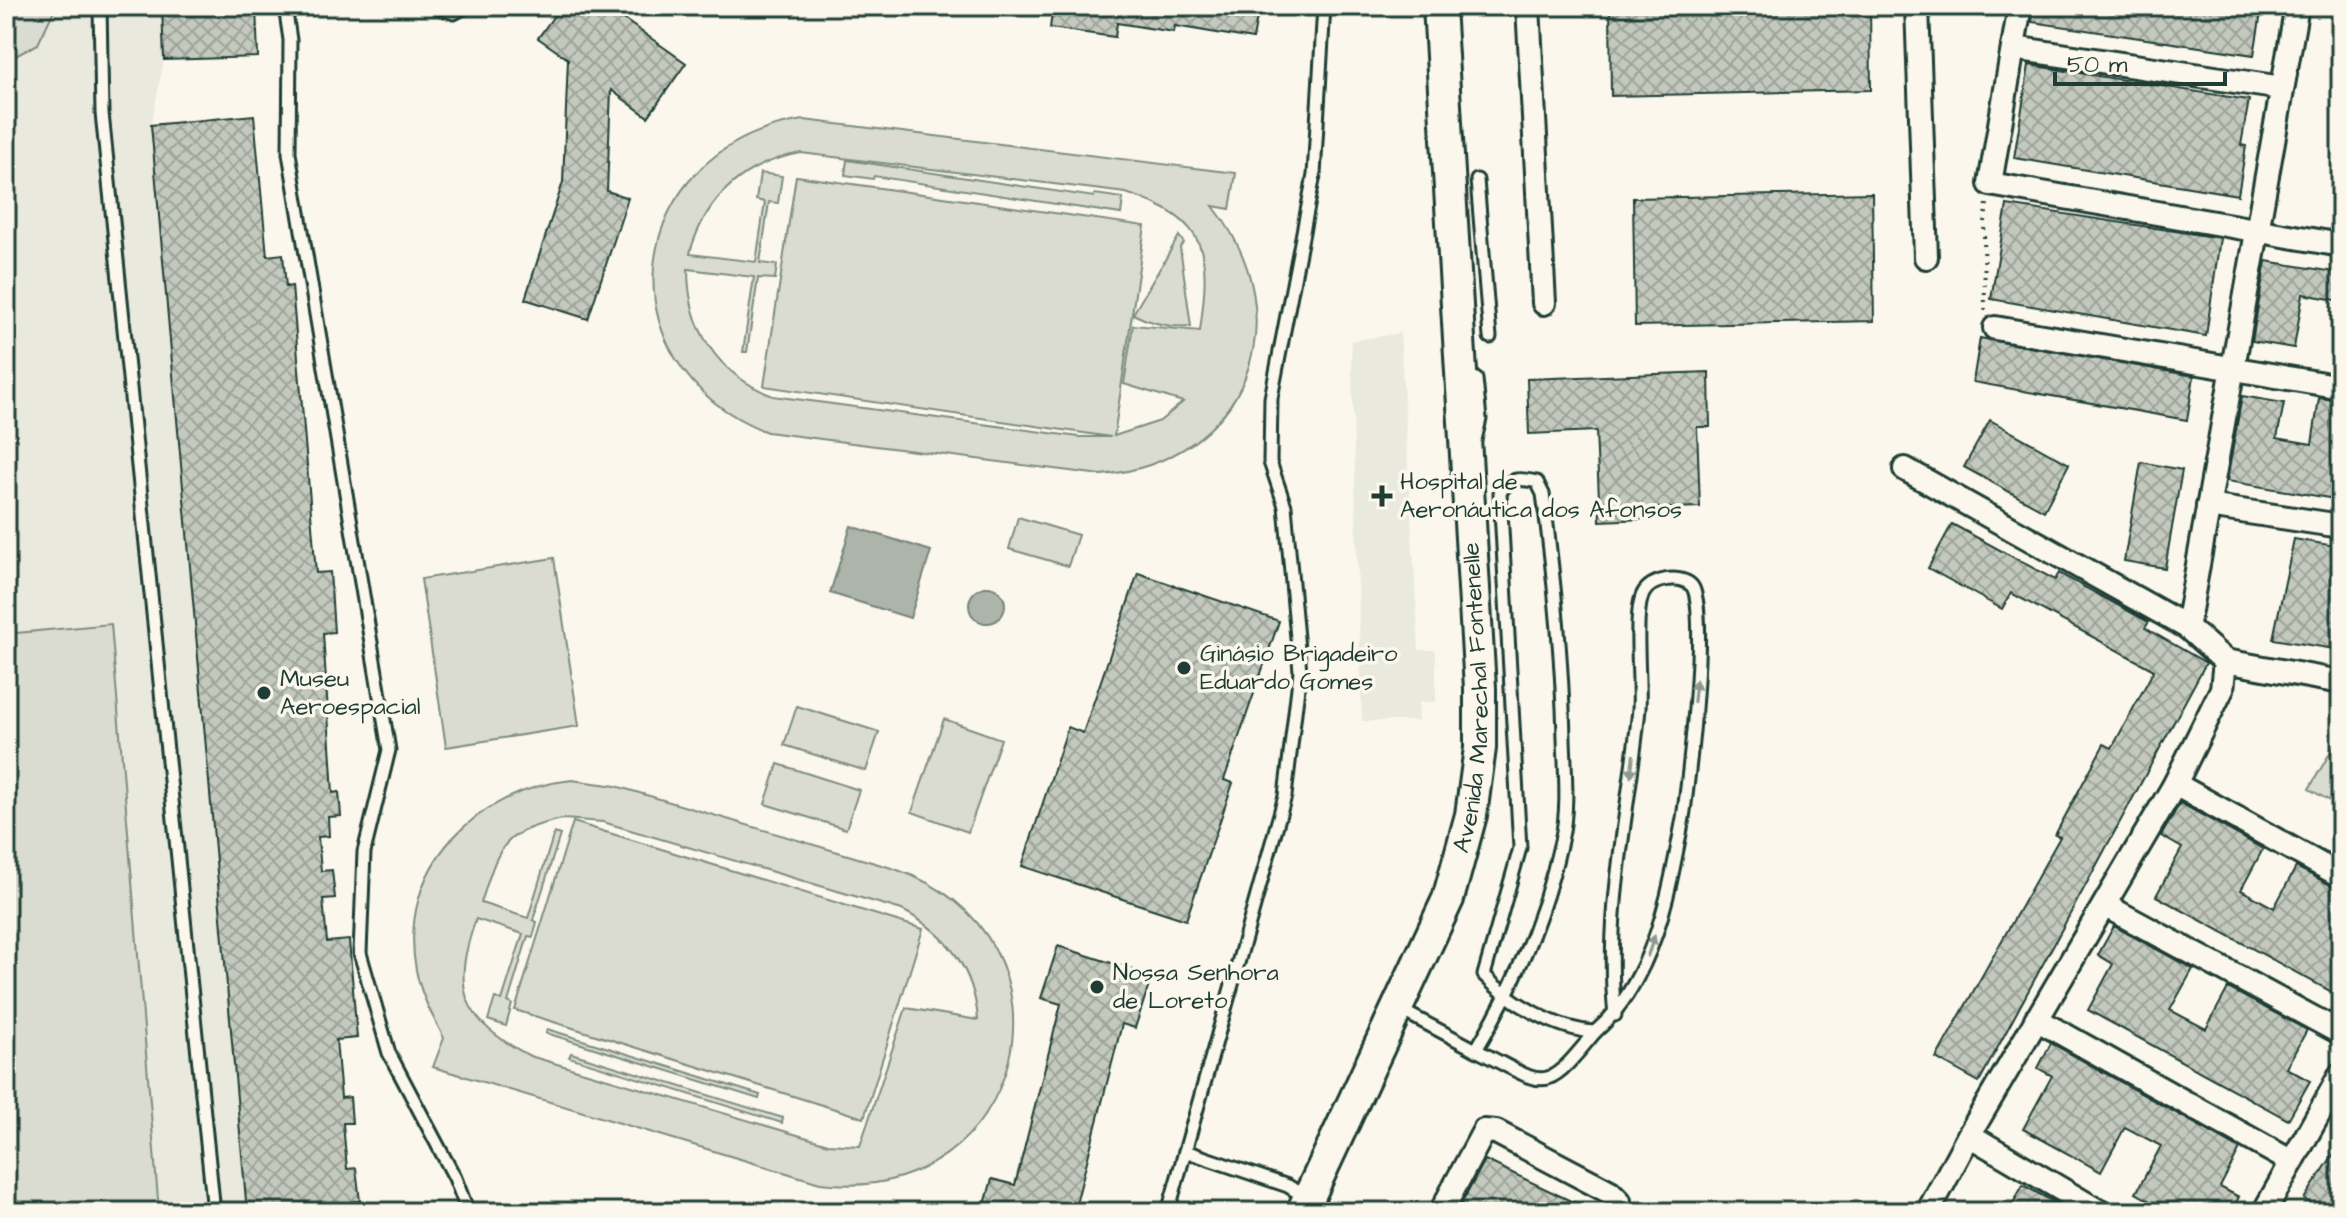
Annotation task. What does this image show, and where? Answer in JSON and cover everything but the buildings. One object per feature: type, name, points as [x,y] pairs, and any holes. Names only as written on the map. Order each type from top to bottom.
[{"type":"main road","name":"Avenida Marechal Fontenelle","points":[[1305,1206],[1448,899],[1471,815],[1480,748],[1480,688],[1467,468],[1473,318],[1439,6]]},
{"type":"street","points":[[1528,6],[1544,303]]},
{"type":"street","points":[[1917,6],[1926,257]]},
{"type":"street","points":[[2020,6],[1990,184],[2341,245]]},
{"type":"street","points":[[2187,627],[2297,6]]},
{"type":"street","points":[[2013,48],[2282,88]]},
{"type":"street","points":[[1995,328],[2341,387]]},
{"type":"street","points":[[1905,469],[2187,627],[2225,661],[2341,682]]},
{"type":"street","points":[[2208,506],[2341,526]]},
{"type":"street","points":[[1928,1212],[1969,1135],[2175,784],[2222,689],[2225,661]]},
{"type":"street","points":[[2175,784],[2341,876]]},
{"type":"street","points":[[2106,906],[2341,1033]]},
{"type":"street","points":[[2036,1019],[2292,1162]]},
{"type":"street","points":[[2264,1212],[2341,1074]]},
{"type":"street","points":[[1441,1212],[1484,1131],[1496,1132],[1610,1192],[1619,1201],[1619,1212]]},
{"type":"street","points":[[1969,1135],[2100,1212]]},
{"type":"lane","points":[[100,6],[102,113],[214,1212]]},
{"type":"lane","points":[[285,6],[290,40],[289,153],[389,750],[364,852],[360,953],[389,1053],[455,1178],[468,1212]]},
{"type":"lane","points":[[434,6],[454,13],[467,6]]},
{"type":"lane","points":[[1168,1212],[1285,796],[1300,671],[1285,506],[1270,462],[1271,398],[1314,175],[1324,6]]},
{"type":"lane","points":[[1477,180],[1473,318],[1490,337]]},
{"type":"lane","points":[[1476,1050],[1508,996],[1544,902],[1562,840],[1566,803],[1561,635],[1543,494],[1537,482],[1519,478],[1506,483],[1500,493],[1520,848],[1484,975],[1508,996],[1564,1026],[1595,1032]]},
{"type":"lane","points":[[1398,1008],[1537,1080],[1550,1080],[1562,1072],[1595,1032],[1615,1015],[1650,949],[1664,906],[1683,815],[1700,644],[1697,597],[1692,586],[1682,580],[1663,580],[1649,586],[1640,605],[1639,706],[1611,943],[1615,1015]]},
{"type":"lane","points":[[1185,1151],[1288,1186],[1305,1206]]},
{"type":"path","points":[[1990,184],[1984,231],[1985,304],[1987,322],[1995,328]]},
{"type":"shaded area","points":[[6,6],[56,6],[38,44],[6,61]]},
{"type":"shaded area","points":[[56,6],[162,6],[164,60],[151,125],[247,1212],[159,1212],[111,625],[6,634],[6,61],[38,44]]},
{"type":"shaded area","points":[[804,120],[1236,173],[1230,209],[1213,206],[1240,249],[1253,294],[1255,337],[1245,378],[1224,414],[1192,443],[1151,464],[1101,475],[767,432],[712,401],[676,359],[657,311],[655,261],[669,213],[699,170],[744,138]],"holes":[[[801,153],[1126,193],[1175,215],[1199,243],[1203,261],[1205,281],[1200,331],[1133,325],[1124,384],[1183,402],[1160,421],[1114,436],[1145,226],[796,176],[764,386],[1111,437],[1079,437],[773,396],[753,387],[721,362],[700,330],[693,311],[688,269],[754,277],[743,352],[747,352],[758,278],[775,279],[777,265],[760,263],[769,202],[778,203],[782,176],[760,173],[756,200],[765,202],[756,262],[690,254],[707,213],[731,184],[781,158]]]},
{"type":"shaded area","points":[[847,160],[1094,197],[1095,194],[1123,198],[1121,214],[874,176],[873,179],[845,175]]},
{"type":"shaded area","points":[[1179,236],[1184,243],[1180,247],[1191,326],[1161,324],[1133,314]]},
{"type":"shaded area","name":"Hospital de Aeronáutica dos Afonsos","points":[[1400,333],[1419,650],[1436,650],[1436,702],[1419,702],[1418,721],[1362,721],[1351,341]]},
{"type":"shaded area","points":[[1018,517],[1078,535],[1068,566],[1009,549]]},
{"type":"shaded area","points":[[851,526],[931,551],[910,618],[830,593]]},
{"type":"shaded area","points":[[554,558],[579,726],[446,747],[421,579]]},
{"type":"shaded area","points":[[987,587],[1000,592],[1005,605],[1000,618],[987,623],[974,618],[969,605],[974,592]]},
{"type":"shaded area","points":[[111,624],[159,1212],[6,1212],[6,634]]},
{"type":"shaded area","points":[[797,706],[879,732],[866,771],[784,745]]},
{"type":"shaded area","points":[[944,719],[1001,739],[968,832],[912,812]]},
{"type":"shaded area","points":[[2341,734],[2341,807],[2309,789]]},
{"type":"shaded area","points":[[778,764],[859,790],[846,829],[765,804]]},
{"type":"shaded area","points":[[572,780],[616,786],[895,869],[957,903],[995,950],[1012,1005],[1009,1061],[986,1113],[946,1154],[890,1180],[820,1183],[433,1067],[444,1038],[424,997],[416,970],[413,933],[419,899],[431,868],[450,840],[475,818],[504,800],[537,787]],"holes":[[[563,819],[603,822],[902,910],[932,930],[955,954],[971,985],[978,1020],[906,1008],[860,1146],[828,1144],[530,1056],[507,1043],[476,1015],[464,984],[468,944],[476,919],[523,934],[502,1000],[495,998],[488,1020],[506,1026],[512,1004],[508,1002],[528,936],[533,937],[537,922],[533,920],[560,835],[554,833],[528,918],[481,903],[498,855],[514,837],[542,824]]]},
{"type":"shaded area","points":[[573,822],[923,929],[864,1118],[515,1010]]},
{"type":"shaded area","points":[[547,1029],[760,1095],[759,1099],[546,1033]]},
{"type":"shaded area","points":[[571,1053],[783,1118],[782,1123],[569,1057]]},
{"type":"place","name":"Hospital de Aeronáutica dos Afonsos","points":[[1382,496]]},
{"type":"place","name":"Ginásio Brigadeiro Eduardo Gomes","points":[[1184,668]]},
{"type":"place","name":"Museu Aeroespacial","points":[[264,693]]},
{"type":"place","name":"Nossa Senhora de Loreto","points":[[1097,987]]}]
